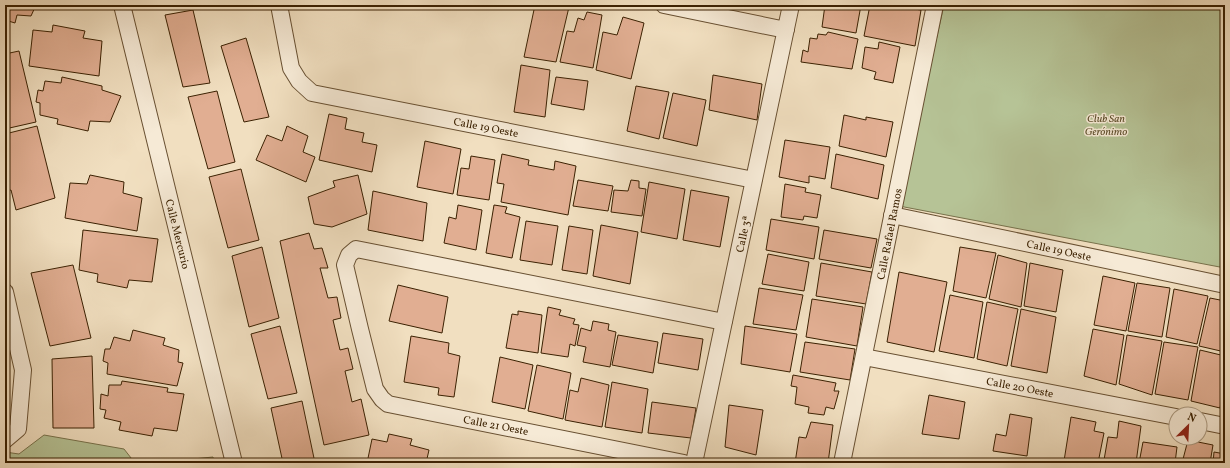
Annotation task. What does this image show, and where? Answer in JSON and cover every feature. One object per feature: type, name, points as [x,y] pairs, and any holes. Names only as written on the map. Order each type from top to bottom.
[{"type":"street","name":"Calle Mercurio","points":[[122,5],[234,463]]},
{"type":"street","name":"Calle 19 Oeste","points":[[279,5],[291,68],[299,81],[312,92],[754,180]]},
{"type":"street","points":[[664,5],[786,30]]},
{"type":"street","name":"Calle 3ª","points":[[694,463],[791,5]]},
{"type":"street","name":"Calle Rafael Ramos","points":[[842,463],[935,5]]},
{"type":"street","name":"Calle 19 Oeste","points":[[892,215],[1225,285]]},
{"type":"street","name":"Calle 21 Oeste","points":[[684,463],[388,404],[382,399],[375,389],[345,265],[349,255],[356,249],[724,322]]},
{"type":"street","points":[[5,292],[23,370],[18,429],[5,440]]},
{"type":"street","name":"Calle 20 Oeste","points":[[864,357],[1168,415]]},
{"type":"street","points":[[1208,423],[1225,426]]},
{"type":"green space","name":"Club San Gerónimo","points":[[944,5],[1225,5],[1225,268],[899,206]]},
{"type":"green space","points":[[44,435],[124,449],[135,463],[5,463],[5,452],[19,454]]},
{"type":"green space","points":[[213,457],[214,463],[153,463]]},
{"type":"building","points":[[5,5],[36,5],[31,16],[17,15],[15,23],[5,20]]},
{"type":"building","points":[[535,5],[569,7],[556,62],[524,57]]},
{"type":"building","points":[[825,5],[861,5],[856,33],[822,27]]},
{"type":"building","points":[[870,5],[886,5],[921,10],[915,46],[864,36]]},
{"type":"building","points":[[193,10],[210,83],[183,87],[165,15]]},
{"type":"building","points":[[587,12],[602,15],[593,68],[560,62],[567,31],[574,32],[578,18],[584,20]]},
{"type":"building","points":[[623,17],[644,23],[631,79],[596,70],[603,32],[617,35]]},
{"type":"building","points":[[53,25],[85,31],[83,38],[102,41],[99,76],[29,66],[33,30],[52,32]]},
{"type":"building","points":[[828,32],[858,39],[852,69],[801,62],[803,50],[808,52],[810,38],[817,39],[818,34],[826,35]]},
{"type":"building","points":[[246,38],[269,117],[244,122],[221,46]]},
{"type":"building","points":[[879,42],[900,47],[893,83],[874,79],[876,72],[862,68],[865,47],[878,49]]},
{"type":"building","points":[[19,51],[36,122],[5,129],[5,54]]},
{"type":"building","points":[[521,65],[550,70],[545,117],[514,112]]},
{"type":"building","points":[[713,75],[762,84],[757,120],[709,110]]},
{"type":"building","points":[[62,77],[102,86],[102,90],[121,96],[110,122],[90,121],[88,131],[57,124],[58,119],[40,115],[40,103],[36,102],[38,90],[43,91],[45,81],[61,83]]},
{"type":"building","points":[[556,77],[588,81],[584,110],[551,104]]},
{"type":"building","points":[[636,86],[669,92],[659,139],[627,131]]},
{"type":"building","points":[[217,91],[235,162],[208,169],[188,97]]},
{"type":"building","points":[[673,93],[706,100],[697,146],[663,138]]},
{"type":"building","points":[[329,114],[347,118],[345,129],[364,133],[362,142],[377,145],[372,172],[319,160]]},
{"type":"building","points":[[844,115],[866,120],[866,117],[893,122],[886,157],[839,146]]},
{"type":"building","points":[[37,126],[55,198],[16,210],[11,190],[5,191],[5,134]]},
{"type":"building","points":[[287,126],[308,136],[303,152],[315,157],[306,182],[256,160],[267,135],[282,141]]},
{"type":"building","points":[[785,140],[830,147],[825,179],[809,176],[809,183],[779,177]]},
{"type":"building","points":[[425,141],[461,149],[453,194],[417,187]]},
{"type":"building","points":[[502,154],[529,160],[528,165],[554,170],[555,161],[576,166],[568,215],[501,202],[504,184],[497,183]]},
{"type":"building","points":[[836,154],[884,165],[878,199],[831,188]]},
{"type":"building","points":[[471,156],[495,160],[489,200],[457,195],[461,168],[469,169]]},
{"type":"building","points":[[241,169],[259,240],[228,248],[209,177]]},
{"type":"building","points":[[90,175],[124,182],[123,193],[142,198],[137,231],[65,218],[70,183],[87,184]]},
{"type":"building","points":[[358,175],[367,214],[332,227],[314,224],[308,197],[335,187],[333,181]]},
{"type":"building","points":[[578,180],[613,186],[608,211],[573,206]]},
{"type":"building","points":[[631,180],[639,181],[639,188],[646,189],[642,216],[611,212],[614,190],[628,191]]},
{"type":"building","points":[[649,182],[685,189],[677,239],[641,232]]},
{"type":"building","points":[[785,184],[806,188],[805,192],[821,195],[817,218],[804,216],[803,220],[781,217]]},
{"type":"building","points":[[691,190],[729,197],[720,247],[683,240]]},
{"type":"building","points":[[373,191],[427,203],[423,241],[368,230]]},
{"type":"building","points":[[458,205],[482,210],[476,250],[444,243],[449,217],[456,219]]},
{"type":"building","points":[[494,205],[507,207],[505,213],[520,217],[512,258],[486,253]]},
{"type":"building","points":[[771,219],[819,227],[814,259],[766,250]]},
{"type":"building","points":[[526,221],[558,226],[552,265],[520,260]]},
{"type":"building","points":[[601,225],[638,232],[630,284],[593,276]]},
{"type":"building","points":[[569,226],[593,230],[587,274],[562,270]]},
{"type":"building","points":[[83,230],[158,239],[152,282],[129,280],[127,288],[97,282],[98,274],[79,270]]},
{"type":"building","points":[[824,230],[877,239],[871,268],[819,259]]},
{"type":"building","points":[[309,233],[314,249],[322,248],[328,268],[320,268],[328,298],[337,297],[341,318],[333,320],[340,350],[348,348],[353,369],[345,371],[352,402],[361,399],[369,435],[324,445],[280,241]]},
{"type":"building","points":[[262,247],[279,318],[249,327],[232,256]]},
{"type":"building","points":[[960,247],[996,253],[986,298],[953,291]]},
{"type":"building","points":[[768,254],[809,262],[804,291],[762,284]]},
{"type":"building","points":[[998,255],[1027,263],[1021,307],[989,299]]},
{"type":"building","points":[[821,263],[872,272],[866,304],[816,296]]},
{"type":"building","points":[[1030,263],[1063,270],[1056,312],[1024,306]]},
{"type":"building","points":[[73,265],[91,338],[50,346],[31,273]]},
{"type":"building","points":[[899,272],[947,282],[934,352],[887,342]]},
{"type":"building","points":[[1103,276],[1135,283],[1126,331],[1094,325]]},
{"type":"building","points":[[1137,283],[1170,288],[1162,337],[1128,331]]},
{"type":"building","points":[[398,285],[448,297],[442,333],[389,321]]},
{"type":"building","points":[[759,288],[803,295],[796,330],[753,324]]},
{"type":"building","points":[[1174,289],[1208,296],[1197,344],[1166,337]]},
{"type":"building","points":[[950,295],[983,302],[974,358],[939,351]]},
{"type":"building","points":[[1210,298],[1225,301],[1225,352],[1199,346]]},
{"type":"building","points":[[812,299],[863,307],[857,346],[806,337]]},
{"type":"building","points":[[987,302],[1018,309],[1007,366],[977,359]]},
{"type":"building","points":[[548,307],[561,310],[559,315],[575,319],[573,324],[579,325],[575,346],[570,344],[568,357],[541,353]]},
{"type":"building","points":[[1021,309],[1056,317],[1047,373],[1011,366]]},
{"type":"building","points":[[518,311],[542,315],[538,353],[506,348],[512,314],[518,315]]},
{"type":"building","points":[[593,321],[609,324],[608,330],[616,332],[610,367],[583,362],[586,347],[577,345],[581,328],[591,331]]},
{"type":"building","points":[[280,326],[297,393],[268,399],[251,334]]},
{"type":"building","points":[[745,326],[797,334],[790,372],[741,364]]},
{"type":"building","points":[[1093,329],[1124,335],[1116,385],[1084,376]]},
{"type":"building","points":[[133,330],[165,338],[163,345],[179,350],[178,362],[183,363],[177,386],[107,374],[108,363],[103,361],[105,349],[110,349],[114,337],[130,341]]},
{"type":"building","points":[[663,333],[703,339],[698,370],[658,363]]},
{"type":"building","points":[[618,335],[658,342],[653,373],[612,365]]},
{"type":"building","points":[[1127,335],[1162,341],[1152,395],[1119,384]]},
{"type":"building","points":[[411,336],[449,343],[448,353],[460,356],[454,397],[438,395],[439,388],[404,382]]},
{"type":"building","points":[[805,342],[855,349],[850,380],[800,372]]},
{"type":"building","points":[[1164,342],[1198,347],[1188,400],[1155,394]]},
{"type":"building","points":[[1200,350],[1225,356],[1225,381],[1220,408],[1191,401]]},
{"type":"building","points":[[92,356],[94,428],[53,428],[52,359]]},
{"type":"building","points":[[500,357],[533,365],[525,409],[492,402]]},
{"type":"building","points":[[537,365],[571,373],[563,419],[528,411]]},
{"type":"building","points":[[793,375],[836,383],[834,391],[839,391],[834,409],[826,407],[824,415],[808,413],[809,407],[795,404],[797,387],[791,386]]},
{"type":"building","points":[[581,378],[609,385],[602,427],[565,420],[570,390],[578,392]]},
{"type":"building","points":[[122,381],[168,388],[167,392],[184,394],[177,431],[154,428],[152,436],[119,430],[121,422],[104,418],[106,410],[100,409],[101,394],[108,396],[109,385],[121,385]]},
{"type":"building","points":[[612,382],[648,389],[642,433],[605,427]]},
{"type":"building","points":[[929,395],[965,402],[959,439],[922,434]]},
{"type":"building","points":[[302,401],[315,463],[283,463],[271,408]]},
{"type":"building","points":[[652,402],[696,408],[691,438],[648,433]]},
{"type":"building","points":[[729,405],[763,410],[756,455],[725,447]]},
{"type":"building","points":[[1010,414],[1032,418],[1027,456],[993,451],[996,434],[1006,436]]},
{"type":"building","points":[[1071,417],[1096,422],[1094,431],[1104,433],[1098,463],[1074,463],[1064,461]]},
{"type":"building","points":[[1119,421],[1141,426],[1136,463],[1120,463],[1104,460],[1108,437],[1117,438]]},
{"type":"building","points":[[811,422],[833,425],[828,463],[795,463],[799,437],[806,438]]},
{"type":"building","points":[[389,434],[412,439],[410,445],[429,450],[426,463],[367,463],[372,439],[387,442]]},
{"type":"building","points":[[1143,442],[1177,447],[1175,463],[1139,463]]},
{"type":"building","points":[[1213,445],[1210,463],[1182,463],[1186,446]]},
{"type":"building","points":[[1214,452],[1225,454],[1225,463],[1213,463]]}]
